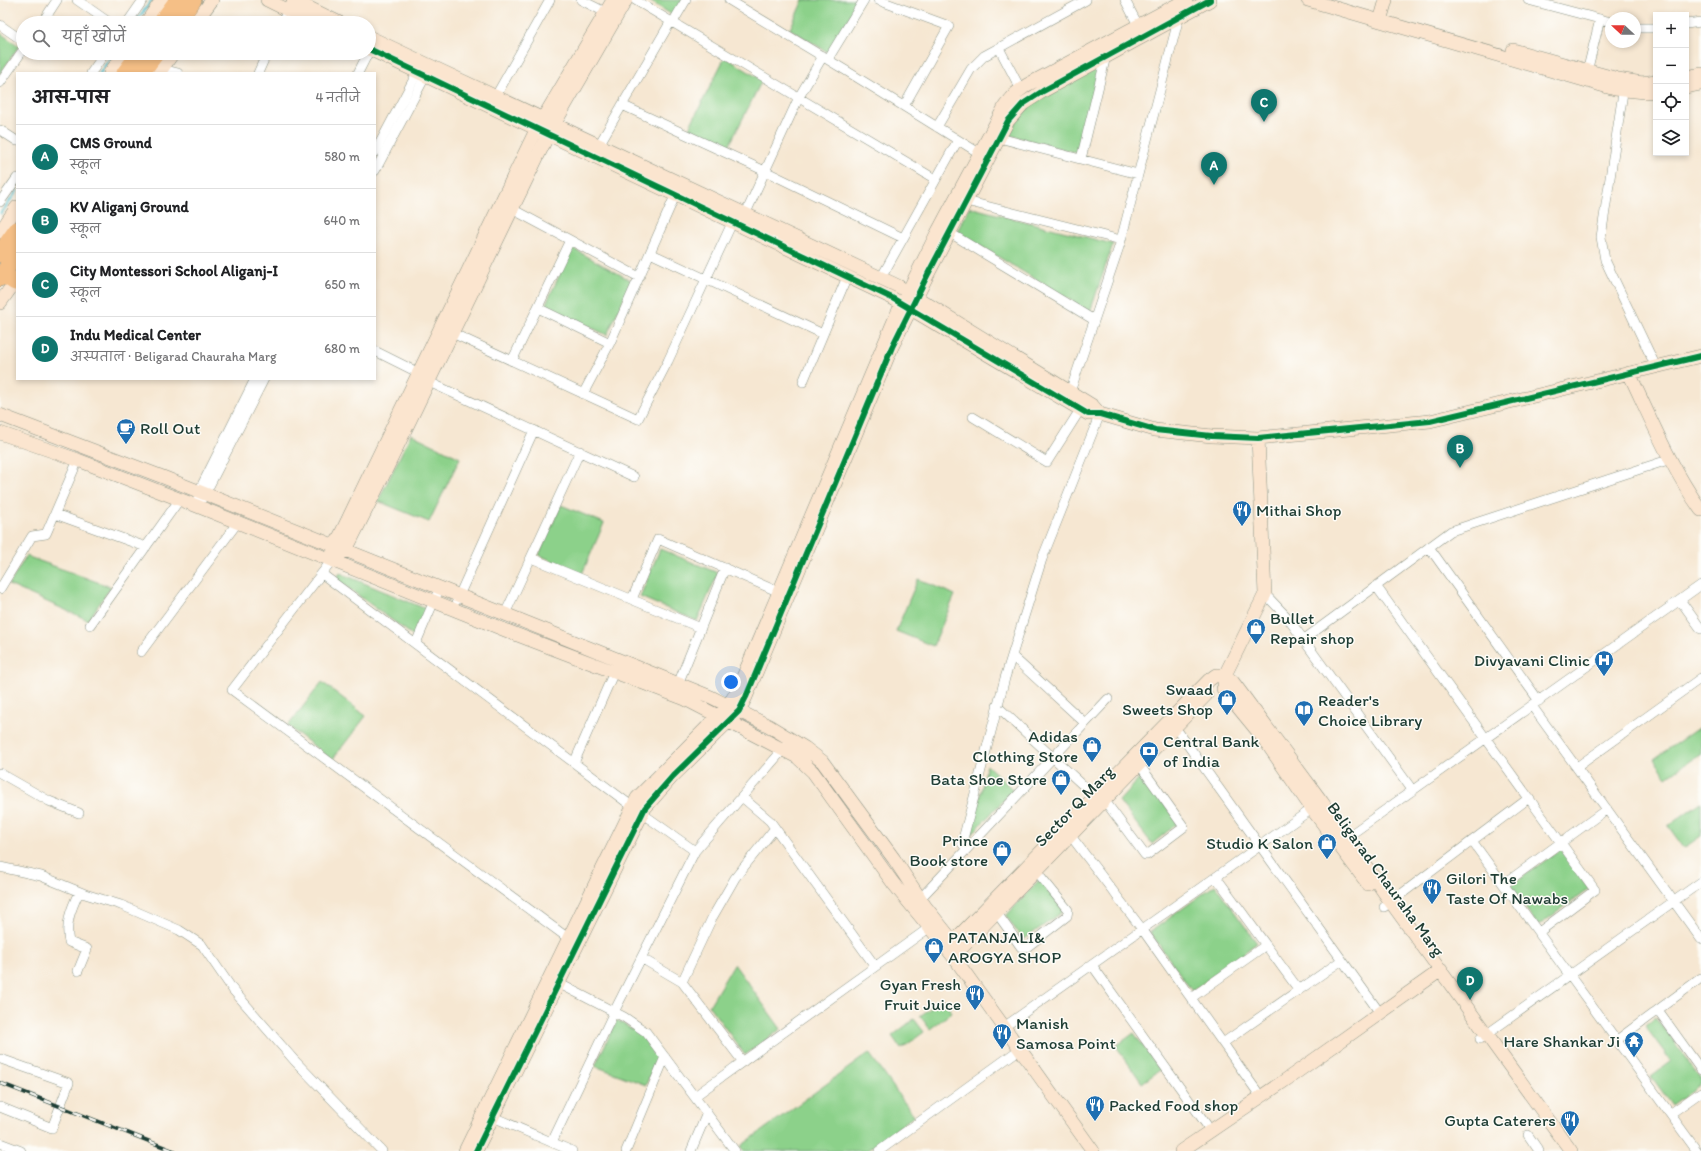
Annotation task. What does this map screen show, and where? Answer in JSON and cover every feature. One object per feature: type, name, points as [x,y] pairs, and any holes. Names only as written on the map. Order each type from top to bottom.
[{"type":"highway","points":[[166,16],[178,0]]},
{"type":"highway","points":[[182,16],[193,0]]},
{"type":"highway","points":[[126,72],[135,60]]},
{"type":"highway","points":[[142,72],[151,60]]},
{"type":"highway","points":[[0,254],[9,222]]},
{"type":"highway","points":[[9,278],[16,256]]},
{"type":"street","points":[[47,16],[58,0]]},
{"type":"street","points":[[77,0],[100,16]]},
{"type":"street","points":[[132,16],[143,0]]},
{"type":"street","points":[[151,16],[162,0]]},
{"type":"street","points":[[200,16],[212,0]]},
{"type":"street","points":[[492,102],[550,0]]},
{"type":"street","points":[[581,0],[611,15]]},
{"type":"street","points":[[611,15],[613,0]]},
{"type":"street","points":[[572,941],[232,690],[322,574],[340,548],[545,128],[611,15],[626,0]]},
{"type":"street","points":[[635,0],[935,179]]},
{"type":"street","points":[[596,151],[672,21],[686,0]]},
{"type":"street","points":[[730,0],[984,156]]},
{"type":"street","points":[[452,333],[638,419],[668,361],[732,223],[745,215],[798,97],[826,58],[864,0]]},
{"type":"street","points":[[878,0],[948,26],[904,106]]},
{"type":"street","points":[[937,127],[971,69],[984,56],[1086,0]]},
{"type":"street","points":[[1125,0],[1141,31]]},
{"type":"street","points":[[1070,392],[1121,240],[1176,12],[1186,0]]},
{"type":"street","points":[[909,301],[950,233],[966,201],[1005,106],[1021,90],[1141,31],[1176,12],[1210,0]]},
{"type":"street","points":[[1308,0],[1383,11]]},
{"type":"street","points":[[1340,0],[1383,11],[1586,76],[1615,89],[1624,85],[1653,82]]},
{"type":"street","points":[[1528,0],[1555,4],[1605,20]]},
{"type":"street","points":[[282,3],[282,16]]},
{"type":"street","points":[[282,3],[303,16]]},
{"type":"street","points":[[282,3],[320,16]]},
{"type":"street","points":[[1586,76],[1600,19]]},
{"type":"street","points":[[1689,24],[1701,22]]},
{"type":"street","points":[[0,25],[16,36]]},
{"type":"street","points":[[1641,28],[1653,28]]},
{"type":"street","points":[[733,709],[737,691],[779,592],[892,347],[909,301],[984,156],[999,138],[1008,122],[1022,104],[1106,56],[1141,31]]},
{"type":"street","points":[[999,48],[1021,90]]},
{"type":"street","points":[[376,51],[492,102],[596,151],[745,215],[881,278],[909,301],[1080,410],[1088,414],[1100,414],[1155,430],[1212,436],[1258,438],[1430,421],[1701,356]]},
{"type":"street","points":[[376,52],[421,75],[492,102]]},
{"type":"street","points":[[1081,159],[1106,56]]},
{"type":"street","points":[[0,83],[16,60]]},
{"type":"street","points":[[92,72],[101,60]]},
{"type":"street","points":[[111,72],[120,60]]},
{"type":"street","points":[[162,72],[169,60]]},
{"type":"street","points":[[258,72],[264,60]]},
{"type":"street","points":[[358,72],[364,60]]},
{"type":"street","points":[[1689,76],[1701,74]]},
{"type":"street","points":[[376,150],[421,75]]},
{"type":"street","points":[[376,167],[421,75]]},
{"type":"street","points":[[1689,86],[1701,84]]},
{"type":"street","points":[[1624,85],[1646,92],[1653,91]]},
{"type":"street","points":[[1624,85],[1601,236],[1605,260],[1656,367]]},
{"type":"street","points":[[622,105],[765,171],[902,238]]},
{"type":"street","points":[[424,377],[452,333],[512,209],[545,128]]},
{"type":"street","points":[[0,130],[16,140]]},
{"type":"street","points":[[999,138],[1138,174]]},
{"type":"street","points":[[881,278],[958,140]]},
{"type":"street","points":[[596,151],[676,196],[732,223],[847,277],[909,301],[1070,392],[1093,406],[1100,414]]},
{"type":"street","points":[[0,202],[16,179]]},
{"type":"street","points":[[583,394],[610,343],[676,196]]},
{"type":"street","points":[[966,201],[1121,240]]},
{"type":"street","points":[[0,232],[9,222],[16,209]]},
{"type":"street","points":[[512,209],[639,277]]},
{"type":"street","points":[[950,233],[1094,320]]},
{"type":"street","points":[[512,361],[570,240]]},
{"type":"street","points":[[650,253],[823,334]]},
{"type":"street","points":[[803,382],[847,277]]},
{"type":"street","points":[[0,303],[9,278]]},
{"type":"street","points":[[538,308],[610,343]]},
{"type":"street","points":[[376,352],[424,377],[634,477]]},
{"type":"street","points":[[1629,373],[1687,490],[1701,510]]},
{"type":"street","points":[[197,506],[202,492],[255,380]]},
{"type":"street","points":[[202,492],[263,380]]},
{"type":"street","points":[[974,417],[1047,462],[1080,410]]},
{"type":"street","points":[[967,849],[962,843],[997,706],[1012,656],[1042,560],[1100,414]]},
{"type":"street","points":[[0,415],[202,492],[678,684],[769,726],[791,740],[822,761],[894,859],[917,903],[953,949],[1004,1027],[1093,1151]]},
{"type":"street","points":[[453,609],[534,430]]},
{"type":"street","points":[[0,433],[78,460],[180,499],[453,609],[685,699],[796,757],[813,772],[894,883],[917,903]]},
{"type":"street","points":[[1223,688],[1225,675],[1264,594],[1258,438]]},
{"type":"street","points":[[505,614],[580,452]]},
{"type":"street","points":[[465,1151],[637,810],[645,808],[723,719],[746,697],[841,459]]},
{"type":"street","points":[[1303,640],[1451,531],[1671,459]]},
{"type":"street","points":[[0,589],[32,536],[46,534],[78,460]]},
{"type":"street","points":[[90,625],[180,499]]},
{"type":"street","points":[[55,514],[146,547]]},
{"type":"street","points":[[141,652],[238,522]]},
{"type":"street","points":[[632,599],[658,539],[779,592]]},
{"type":"street","points":[[1429,547],[1535,703],[1576,767],[1701,939]]},
{"type":"street","points":[[531,558],[701,628]]},
{"type":"street","points":[[678,684],[725,568]]},
{"type":"street","points":[[322,574],[637,810],[695,851]]},
{"type":"street","points":[[1343,841],[1701,585]]},
{"type":"street","points":[[1376,586],[1595,890],[1539,932]]},
{"type":"street","points":[[416,643],[440,587]]},
{"type":"street","points":[[1264,594],[1286,617],[1413,791]]},
{"type":"street","points":[[1680,600],[1701,628]]},
{"type":"street","points":[[1012,656],[1085,723]]},
{"type":"street","points":[[574,763],[614,672]]},
{"type":"street","points":[[953,949],[1172,724],[1209,680],[1216,675],[1225,675],[1233,682],[1317,805],[1004,1027]]},
{"type":"street","points":[[1576,767],[1701,678]]},
{"type":"street","name":"Sector Q Marg","points":[[1100,798],[1139,764],[1172,724],[1214,688],[1223,688]]},
{"type":"street","name":"Beligarad Chauraha Marg","points":[[1223,688],[1317,805],[1437,972],[1447,991],[1484,1037],[1561,1151]]},
{"type":"street","points":[[917,903],[1108,699]]},
{"type":"street","points":[[997,706],[1100,798],[1145,855],[1147,855],[1184,827],[1139,764]]},
{"type":"street","points":[[1172,724],[1380,1013]]},
{"type":"street","points":[[552,1142],[614,1012],[695,851],[791,740]]},
{"type":"street","points":[[0,773],[50,801],[79,812]]},
{"type":"street","points":[[742,797],[770,821],[875,966]]},
{"type":"street","points":[[1387,904],[1529,798]]},
{"type":"street","points":[[1504,884],[1607,810]]},
{"type":"street","points":[[682,982],[712,918],[735,878],[774,828]]},
{"type":"street","points":[[1067,832],[1142,929],[1261,1097]]},
{"type":"street","points":[[1472,841],[1697,1151]]},
{"type":"street","points":[[0,867],[41,876],[79,892],[121,905],[179,930],[202,946],[233,990],[294,1060],[382,1151]]},
{"type":"street","points":[[996,912],[1021,947],[1024,948],[1066,916],[1068,910],[1033,867]]},
{"type":"street","name":"Sector Q Marg","points":[[953,949],[996,912],[1033,867]]},
{"type":"street","points":[[1216,877],[1299,990]]},
{"type":"street","points":[[1571,1151],[1484,1037],[1701,882]]},
{"type":"street","points":[[78,971],[87,949],[69,942],[67,932],[68,920],[79,892]]},
{"type":"street","points":[[695,1096],[933,924]]},
{"type":"street","points":[[476,1151],[558,983],[572,941]]},
{"type":"street","points":[[1191,998],[1266,945]]},
{"type":"street","points":[[642,958],[682,982],[743,1062]]},
{"type":"street","points":[[1223,1043],[1342,960]]},
{"type":"street","points":[[1092,965],[1211,1131]]},
{"type":"street","points":[[1180,1151],[1261,1097],[1437,972]]},
{"type":"street","points":[[1617,1040],[1701,978]]},
{"type":"street","points":[[558,983],[614,1012],[646,1032],[735,1151]]},
{"type":"street","points":[[1658,1010],[1701,1070]]},
{"type":"street","points":[[881,1150],[1020,1049]]},
{"type":"street","points":[[626,1151],[665,1057]]},
{"type":"street","points":[[0,1106],[52,1128],[69,1083],[1,1059]]},
{"type":"street","points":[[1670,1114],[1701,1092]]},
{"type":"street","points":[[691,1151],[707,1113]]},
{"type":"street","points":[[493,1117],[572,1151]]},
{"type":"street","points":[[1528,1135],[1539,1151]]},
{"type":"street","points":[[0,1143],[21,1151]]},
{"type":"green space","points":[[648,0],[684,0],[674,16]]},
{"type":"green space","points":[[803,0],[859,0],[829,53],[790,29]]},
{"type":"green space","points":[[0,33],[16,44],[16,50],[0,74]]},
{"type":"green space","points":[[725,57],[762,80],[728,148],[689,128]]},
{"type":"green space","points":[[1101,65],[1077,153],[1009,135],[1023,109]]},
{"type":"green space","points":[[969,207],[1113,244],[1090,312],[957,232]]},
{"type":"green space","points":[[572,248],[632,281],[607,335],[545,306]]},
{"type":"green space","points":[[411,434],[460,458],[429,522],[378,501]]},
{"type":"green space","points":[[561,505],[604,523],[582,574],[539,555]]},
{"type":"green space","points":[[660,549],[718,573],[697,621],[640,597]]},
{"type":"green space","points":[[26,556],[111,587],[88,620],[9,585]]},
{"type":"green space","points":[[340,573],[426,609],[415,637],[336,579]]},
{"type":"green space","points":[[918,579],[955,595],[933,646],[896,631]]},
{"type":"green space","points":[[322,682],[366,716],[332,760],[288,726]]},
{"type":"green space","points":[[1701,726],[1701,753],[1667,777],[1654,759]]},
{"type":"green space","points":[[987,765],[1013,790],[971,835]]},
{"type":"green space","points":[[1142,776],[1179,822],[1152,844],[1119,801]]},
{"type":"green space","points":[[1701,802],[1701,836],[1684,848],[1668,826]]},
{"type":"green space","points":[[1561,849],[1589,889],[1538,926],[1510,886]]},
{"type":"green space","points":[[1040,879],[1064,911],[1023,940],[1006,916]]},
{"type":"green space","points":[[1215,885],[1257,943],[1192,991],[1150,932]]},
{"type":"green space","points":[[734,964],[781,1029],[745,1055],[709,1006]]},
{"type":"green space","points":[[943,999],[952,1012],[930,1029],[920,1016]]},
{"type":"green space","points":[[1656,1017],[1701,1079],[1701,1084],[1672,1105],[1651,1076],[1671,1061],[1645,1026]]},
{"type":"green space","points":[[914,1019],[924,1032],[901,1049],[892,1036]]},
{"type":"green space","points":[[617,1020],[641,1035],[658,1055],[646,1085],[595,1066]]},
{"type":"green space","points":[[1134,1033],[1160,1070],[1142,1083],[1116,1046]]},
{"type":"green space","points":[[869,1053],[914,1116],[866,1151],[744,1151],[741,1146]]},
{"type":"waterway","points":[[140,16],[152,0]]},
{"type":"waterway","points":[[101,72],[109,60]]},
{"type":"waterway","points":[[1,213],[16,192]]},
{"type":"railway","points":[[0,1083],[174,1151]]},
{"type":"cycle path","points":[[476,1151],[645,808],[673,776],[739,711],[892,347],[928,274],[1008,121],[1023,104],[1043,91],[1210,0]]},
{"type":"cycle path","points":[[376,52],[892,298],[1088,414],[1100,414],[1155,430],[1212,436],[1258,438],[1430,421],[1701,356]]},
{"type":"place","name":"City Montessori School Aliganj-I","points":[[1264,122]]},
{"type":"place","name":"CMS Ground","points":[[1214,185]]},
{"type":"place","name":"Roll Out","points":[[126,445]]},
{"type":"place","name":"KV Aliganj Ground","points":[[1460,468]]},
{"type":"place","name":"Mithai Shop","points":[[1242,527]]},
{"type":"place","name":"Bullet Repair shop","points":[[1256,645]]},
{"type":"place","name":"Divyavani Clinic","points":[[1604,677]]},
{"type":"place","name":"Swaad Sweets Shop","points":[[1227,716]]},
{"type":"place","name":"Reader's Choice Library","points":[[1304,727]]},
{"type":"place","name":"Adidas Clothing Store","points":[[1092,763]]},
{"type":"place","name":"Central Bank of India","points":[[1149,768]]},
{"type":"place","name":"Bata Shoe Store","points":[[1061,796]]},
{"type":"place","name":"Studio K Salon","points":[[1327,860]]},
{"type":"place","name":"Prince Book store","points":[[1002,867]]},
{"type":"place","name":"Gilori The Taste Of Nawabs","points":[[1432,905]]},
{"type":"place","name":"PATANJALI& AROGYA SHOP","points":[[934,964]]},
{"type":"place","name":"Indu Medical Center","points":[[1470,1000]]},
{"type":"place","name":"Gyan Fresh Fruit Juice","points":[[975,1011]]},
{"type":"place","name":"Manish Samosa Point","points":[[1002,1050]]},
{"type":"place","name":"Hare Shankar Ji","points":[[1634,1058]]},
{"type":"place","name":"Packed Food shop","points":[[1095,1122]]},
{"type":"place","name":"Gupta Caterers","points":[[1570,1137]]}]
